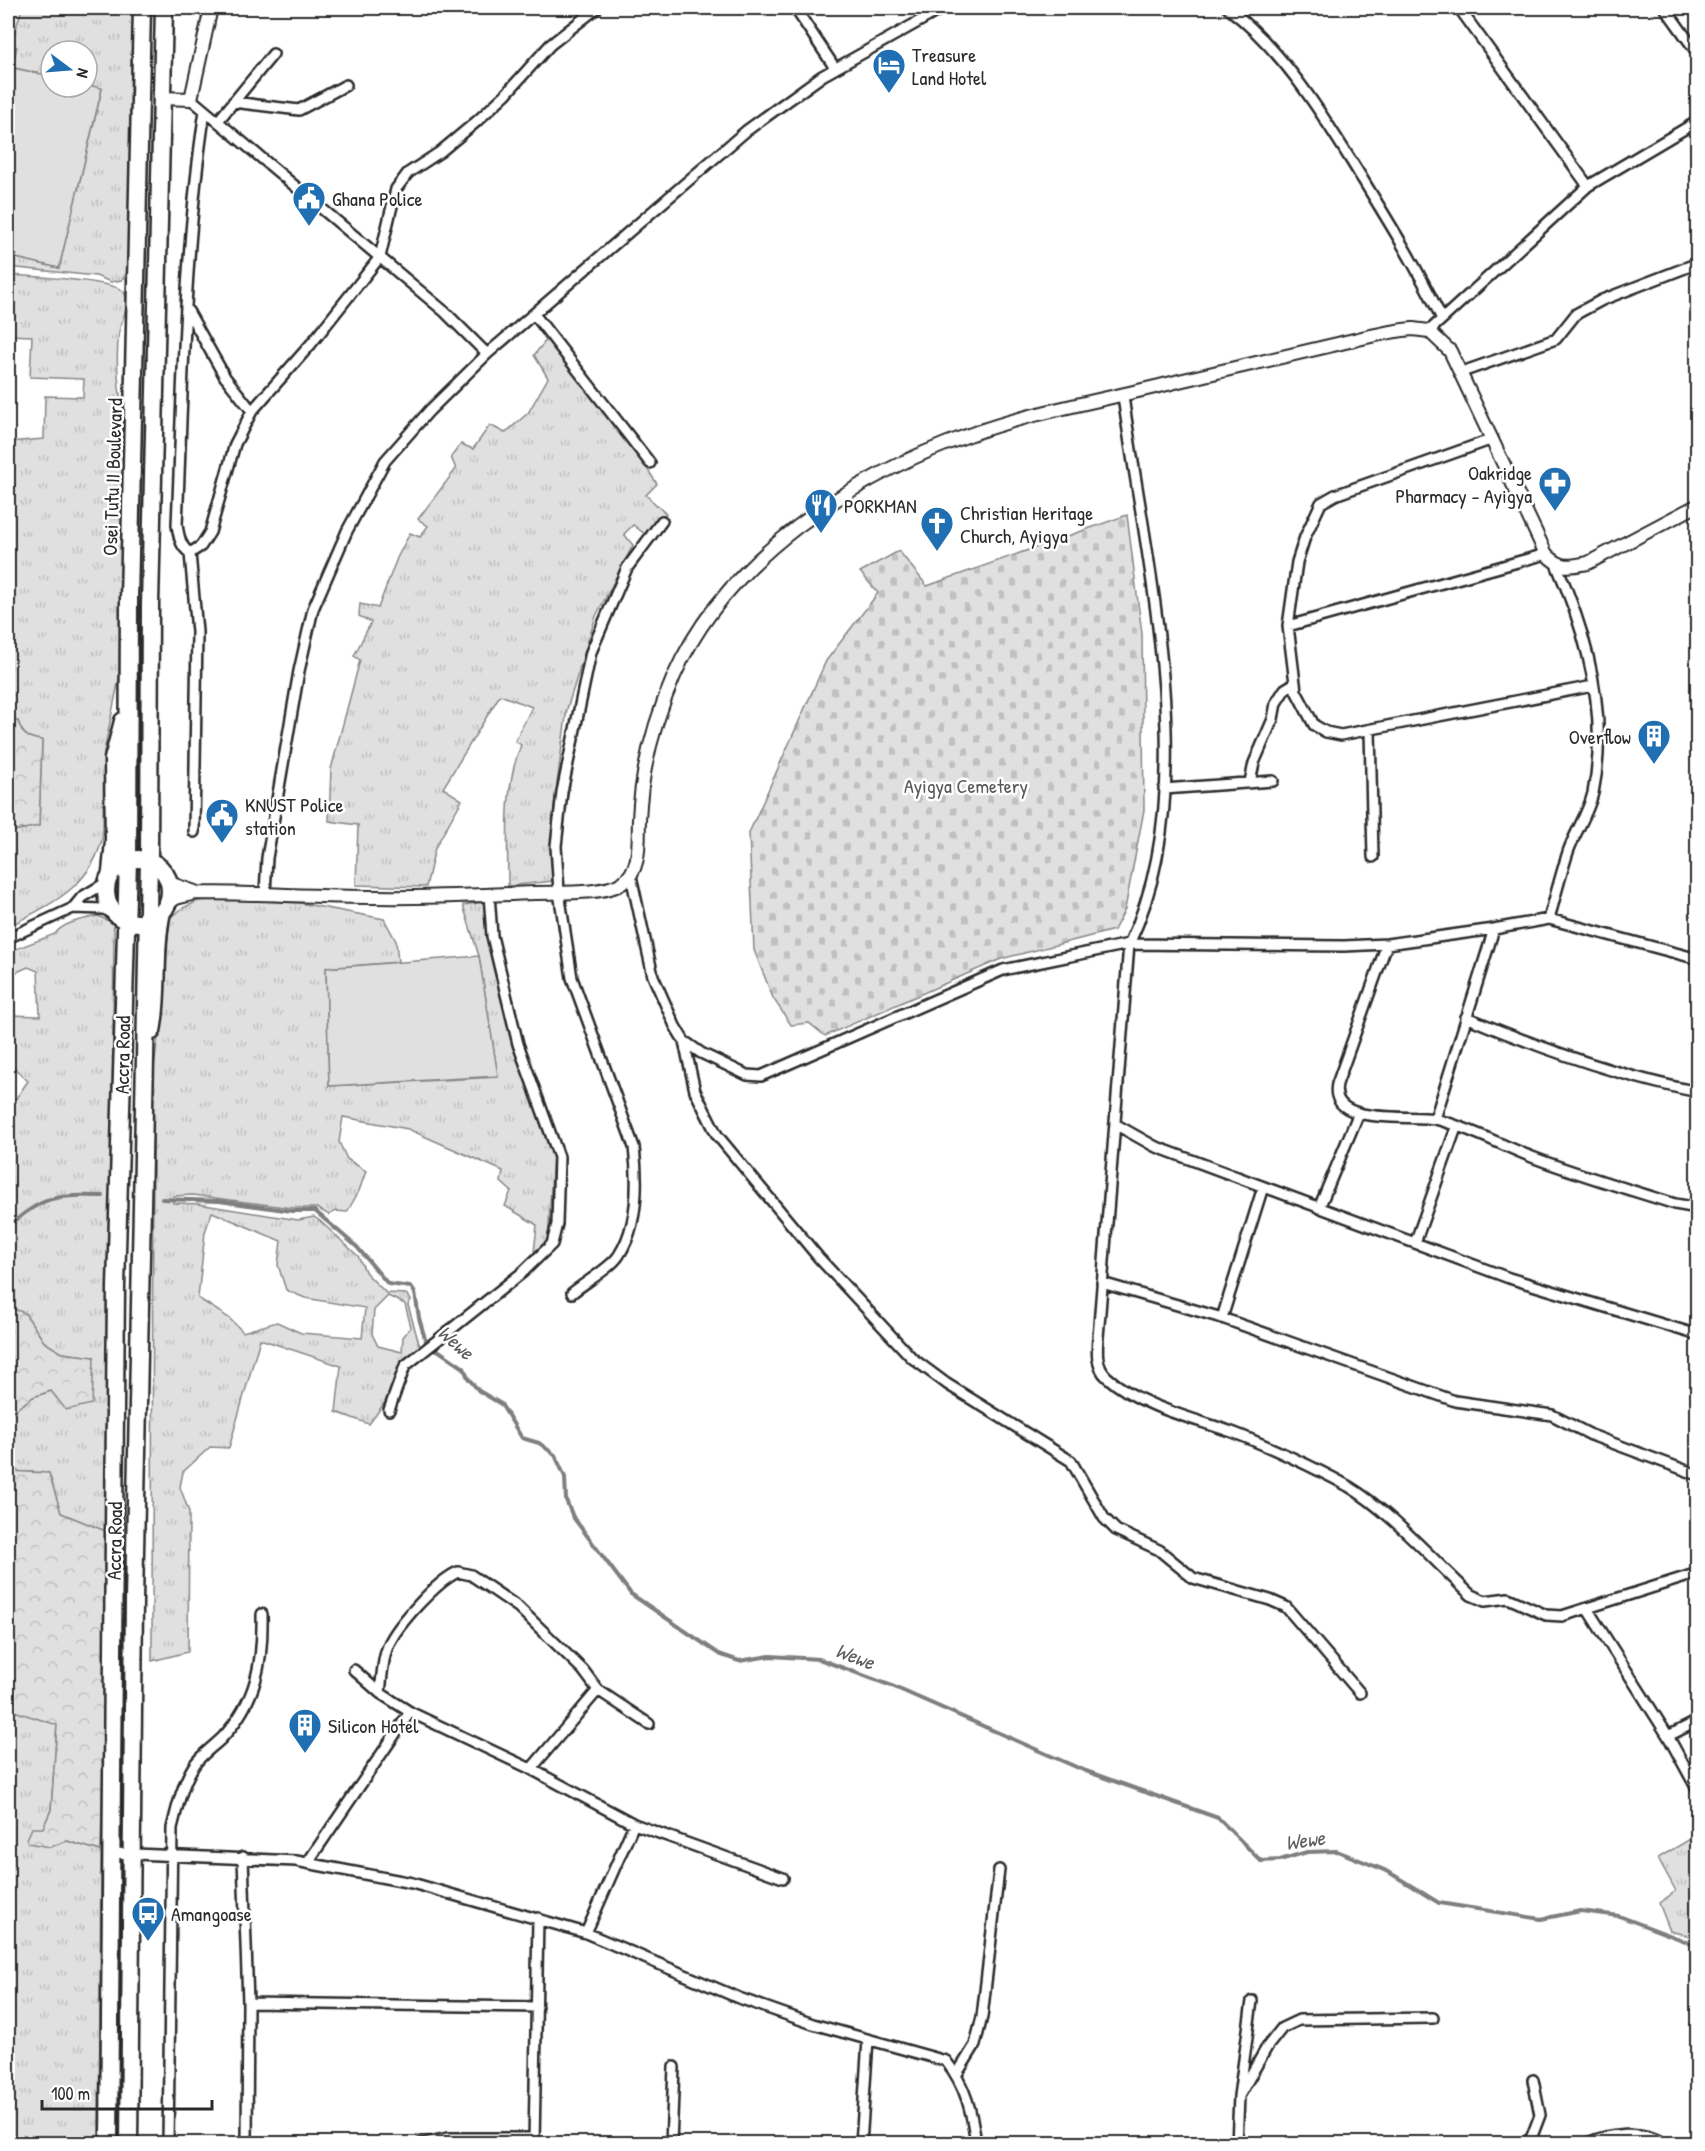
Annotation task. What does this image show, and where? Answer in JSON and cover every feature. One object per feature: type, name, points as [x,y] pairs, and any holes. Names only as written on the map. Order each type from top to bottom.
[{"type":"highway","name":"Osei Tutu II Boulevard","points":[[124,948],[120,917],[128,860],[142,8]]},
{"type":"highway","name":"Osei Tutu II Boulevard","points":[[145,939],[149,860],[150,593],[164,8]]},
{"type":"highway","points":[[129,697],[113,759],[114,841],[106,898],[120,917],[146,922],[164,908]]},
{"type":"highway","points":[[109,877],[128,860],[149,860],[165,873],[169,883],[158,931],[157,1007],[143,1073]]},
{"type":"highway","name":"Accra Road","points":[[129,2144],[145,939]]},
{"type":"highway","name":"Accra Road","points":[[109,2144],[116,1298],[124,948]]},
{"type":"street","points":[[192,99],[211,8]]},
{"type":"street","points":[[190,553],[201,546],[210,532],[231,455],[252,411],[311,344],[380,257],[396,189],[408,173],[440,152],[505,95],[550,45],[597,8]]},
{"type":"street","points":[[795,8],[836,68]]},
{"type":"street","points":[[265,892],[267,858],[293,706],[313,609],[348,531],[385,461],[429,411],[487,354],[746,131],[836,68],[943,8]]},
{"type":"street","points":[[1230,8],[1267,45],[1309,93],[1417,266],[1442,317]]},
{"type":"street","points":[[1459,8],[1588,186]]},
{"type":"street","points":[[1665,8],[1698,54]]},
{"type":"street","points":[[218,121],[273,54]]},
{"type":"street","points":[[233,102],[299,110],[346,85]]},
{"type":"street","points":[[161,98],[192,99],[445,312],[487,354]]},
{"type":"street","points":[[194,832],[197,632],[190,553],[180,540],[177,525],[183,360],[188,311],[195,173],[206,111]]},
{"type":"street","points":[[1429,331],[1588,186],[1698,122]]},
{"type":"street","points":[[1461,372],[1556,339],[1576,314],[1602,300],[1698,263]]},
{"type":"street","points":[[188,311],[225,377],[252,411]]},
{"type":"street","points":[[534,314],[650,463]]},
{"type":"street","points":[[1360,1693],[1286,1607],[1270,1600],[1193,1578],[1159,1550],[1116,1530],[1104,1518],[1071,1461],[947,1384],[912,1358],[819,1258],[717,1135],[695,1091],[684,1041],[653,976],[631,876],[637,859],[646,758],[675,674],[694,639],[715,608],[766,554],[802,524],[865,483],[940,446],[1001,425],[1400,330],[1429,331],[1450,351],[1546,554],[1556,564],[1575,608],[1590,660],[1598,736],[1592,794],[1569,851],[1548,919]]},
{"type":"street","points":[[1123,396],[1160,635],[1167,756],[1161,824],[1150,882],[1143,914],[1129,944],[1097,1359],[1105,1375],[1122,1389],[1238,1434],[1347,1486],[1371,1502],[1471,1595],[1485,1601],[1508,1599],[1546,1615],[1562,1616],[1588,1610],[1698,1573]]},
{"type":"street","points":[[1493,439],[1335,495],[1321,503],[1305,537],[1297,562],[1288,626],[1296,691],[1314,725],[1326,732],[1341,735],[1593,686]]},
{"type":"street","points":[[1556,564],[1570,567],[1588,563],[1698,505]]},
{"type":"street","points":[[572,1293],[619,1256],[632,1221],[637,1174],[634,1147],[572,978],[559,892],[556,846],[562,792],[591,652],[627,568],[662,521]]},
{"type":"street","points":[[1288,626],[1546,554]]},
{"type":"street","points":[[1250,782],[1254,763],[1274,718],[1276,703],[1285,689],[1295,683]]},
{"type":"street","points":[[1370,730],[1373,857]]},
{"type":"street","points":[[1164,789],[1273,780]]},
{"type":"street","points":[[164,908],[176,898],[196,893],[265,892],[376,897],[559,892],[609,888],[631,876]]},
{"type":"street","points":[[73,908],[82,897],[109,877]]},
{"type":"street","points":[[169,883],[196,893]]},
{"type":"street","points":[[389,1410],[405,1366],[523,1272],[552,1244],[557,1224],[559,1157],[518,1044],[492,936],[489,894]]},
{"type":"street","points":[[8,936],[73,908],[103,909],[120,917]]},
{"type":"street","points":[[684,1041],[701,1053],[736,1070],[760,1076],[1003,969],[1129,944],[1344,946],[1387,944],[1548,919],[1698,959]]},
{"type":"street","points":[[1435,1119],[1494,929]]},
{"type":"street","points":[[1387,944],[1335,1094],[1338,1101],[1358,1115],[1435,1119],[1535,1158],[1675,1204],[1698,1208]]},
{"type":"street","points":[[1466,1017],[1558,1052],[1698,1092]]},
{"type":"street","points":[[1319,1208],[1358,1115]]},
{"type":"street","points":[[1115,1124],[1154,1146],[1509,1278],[1698,1335]]},
{"type":"street","points":[[1415,1243],[1456,1128]]},
{"type":"street","points":[[1222,1318],[1263,1187]]},
{"type":"street","points":[[1102,1283],[1222,1318],[1455,1401],[1552,1416],[1591,1435],[1698,1475]]},
{"type":"street","points":[[380,1693],[386,1649],[395,1633],[435,1589],[458,1572],[471,1575],[518,1607],[583,1670],[598,1690],[649,1724]]},
{"type":"street","points":[[1588,1610],[1668,1736],[1698,1791]]},
{"type":"street","points":[[168,2144],[174,1855],[172,1828],[179,1800],[192,1768],[229,1729],[241,1712],[259,1677],[263,1646],[262,1614]]},
{"type":"street","points":[[354,1670],[380,1693],[410,1712],[531,1769],[634,1824],[783,1878]]},
{"type":"street","points":[[531,1769],[598,1690]]},
{"type":"street","points":[[308,1862],[410,1712]]},
{"type":"street","points":[[1668,1736],[1698,1721]]},
{"type":"street","points":[[586,1933],[634,1824]]},
{"type":"street","points":[[112,1853],[243,1857],[308,1862],[412,1883],[586,1933],[739,1998],[868,2040],[946,2061],[957,2074],[973,2113],[976,2144]]},
{"type":"street","points":[[243,1857],[248,2003],[247,2144]]},
{"type":"street","points":[[957,2074],[975,2045],[982,2017],[999,1870]]},
{"type":"street","points":[[420,2144],[448,2138],[534,2140],[538,1918]]},
{"type":"street","points":[[1237,2144],[1239,2096],[1252,2001]]},
{"type":"street","points":[[248,2003],[537,2007]]},
{"type":"street","points":[[1239,2096],[1267,2047],[1282,2028],[1299,2020],[1433,2018]]},
{"type":"street","points":[[861,2144],[868,2040]]},
{"type":"street","points":[[671,2144],[674,2067]]},
{"type":"street","points":[[1529,2144],[1534,2136],[1540,2115],[1533,2080]]},
{"type":"street","points":[[1585,2144],[1622,2134],[1656,2138],[1665,2144]]},
{"type":"green space","points":[[22,8],[135,8],[128,271],[122,280],[111,282],[96,276],[8,267],[8,256],[59,268],[102,89],[99,88],[99,39],[39,39],[39,73],[14,68],[8,93],[8,80],[17,47],[11,45]]},
{"type":"green space","points":[[13,68],[39,73],[39,99],[99,99],[99,87],[102,88],[59,268],[8,256],[8,93]]},
{"type":"green space","points":[[8,275],[105,284],[124,292],[127,302],[119,332],[117,355],[119,390],[125,423],[119,679],[104,751],[103,835],[98,852],[81,880],[56,900],[13,924],[8,904],[8,832],[39,826],[42,741],[27,736],[18,721],[8,721],[8,442],[44,439],[45,396],[83,397],[84,379],[30,377],[32,336],[8,335]]},
{"type":"green space","points":[[548,338],[632,445],[657,484],[646,495],[666,514],[645,534],[633,525],[624,534],[633,545],[596,616],[567,709],[554,806],[553,881],[508,886],[509,797],[511,779],[521,745],[515,741],[532,707],[500,695],[443,788],[462,800],[435,848],[426,887],[356,885],[358,825],[329,821],[331,769],[360,660],[354,656],[371,622],[359,616],[360,604],[378,608],[397,558],[410,533],[420,537],[428,526],[418,519],[456,469],[451,457],[461,444],[473,449],[490,425],[505,433],[528,413],[548,378],[534,355]]},
{"type":"green space","name":"Ayigya Cemetery","points":[[1127,515],[1142,634],[1144,810],[1125,909],[1114,930],[1001,959],[825,1036],[809,1023],[791,1025],[773,998],[754,950],[749,833],[826,661],[878,593],[860,572],[899,551],[927,586]]},
{"type":"green space","points":[[8,721],[18,721],[26,735],[42,740],[39,826],[8,832]]},
{"type":"green space","points":[[222,899],[300,903],[384,919],[396,941],[398,962],[326,968],[329,1086],[498,1077],[479,956],[463,905],[484,902],[510,1035],[553,1152],[548,1242],[534,1253],[537,1225],[505,1206],[511,1191],[501,1182],[503,1171],[408,1129],[343,1117],[339,1142],[347,1159],[366,1171],[359,1191],[347,1212],[336,1211],[329,1215],[317,1208],[292,1208],[193,1195],[173,1196],[173,1203],[198,1204],[298,1220],[314,1217],[358,1256],[366,1273],[386,1293],[406,1294],[411,1300],[408,1305],[420,1347],[405,1361],[392,1393],[369,1424],[336,1412],[341,1366],[260,1339],[229,1448],[210,1447],[183,1472],[180,1487],[189,1512],[188,1652],[152,1661],[153,1076],[162,1004],[163,932],[171,917],[198,901]],"holes":[[[212,1212],[281,1241],[278,1265],[286,1290],[305,1298],[365,1308],[362,1338],[301,1333],[277,1322],[243,1332],[229,1318],[198,1298],[205,1232]],[[388,1296],[405,1304],[411,1327],[403,1337],[402,1352],[378,1346],[372,1334],[374,1310]]]},
{"type":"green space","points":[[98,916],[113,923],[114,931],[108,1532],[61,1513],[49,1473],[8,1471],[8,1415],[33,1397],[51,1391],[94,1357],[62,1353],[44,1342],[25,1313],[8,1307],[8,1110],[28,1081],[8,1062],[8,1015],[40,1016],[38,971],[28,967],[8,976],[8,952],[55,934],[69,924]]},
{"type":"green space","points":[[479,956],[498,1076],[329,1086],[326,968]]},
{"type":"green space","points":[[8,1307],[25,1313],[44,1342],[62,1353],[94,1357],[92,1404],[66,1410],[51,1391],[33,1397],[8,1415]]},
{"type":"green space","points":[[8,1471],[49,1473],[61,1513],[108,1532],[101,1851],[67,1841],[50,1847],[28,1843],[27,1839],[32,1828],[43,1828],[51,1810],[57,1725],[8,1709]]},
{"type":"green space","points":[[8,1709],[57,1724],[51,1810],[43,1828],[50,1847],[67,1841],[101,1851],[99,2143],[8,2143]]},
{"type":"green space","points":[[1697,1835],[1697,1938],[1670,1931],[1659,1903],[1676,1891],[1658,1858]]},
{"type":"waterway","name":"Wewe","points":[[8,1227],[20,1216],[51,1199],[103,1196]]},
{"type":"waterway","name":"Wewe","points":[[162,1199],[219,1201],[292,1211],[315,1211],[357,1247],[388,1284],[411,1287],[415,1293],[426,1342],[464,1368],[468,1378],[479,1391],[501,1404],[522,1438],[539,1443],[555,1455],[565,1477],[566,1500],[573,1517],[631,1594],[719,1654],[739,1661],[770,1656],[819,1659],[892,1686],[1083,1770],[1218,1818],[1261,1861],[1280,1860],[1307,1852],[1337,1851],[1387,1871],[1439,1903],[1541,1919],[1581,1911],[1619,1916],[1698,1946]]},
{"type":"place","name":"Treasure Land Hotel","points":[[889,94]]},
{"type":"place","name":"Ghana Police","points":[[309,227]]},
{"type":"place","name":"Oakridge Pharmacy - Ayigya","points":[[1555,512]]},
{"type":"place","name":"PORKMAN","points":[[821,534]]},
{"type":"place","name":"Christian Heritage Church, Ayigya","points":[[937,552]]},
{"type":"place","name":"Overflow","points":[[1654,765]]},
{"type":"place","name":"KNUST Police station","points":[[222,844]]},
{"type":"place","name":"Silicon Hotel","points":[[305,1754]]},
{"type":"place","name":"Amangoase","points":[[148,1942]]}]
